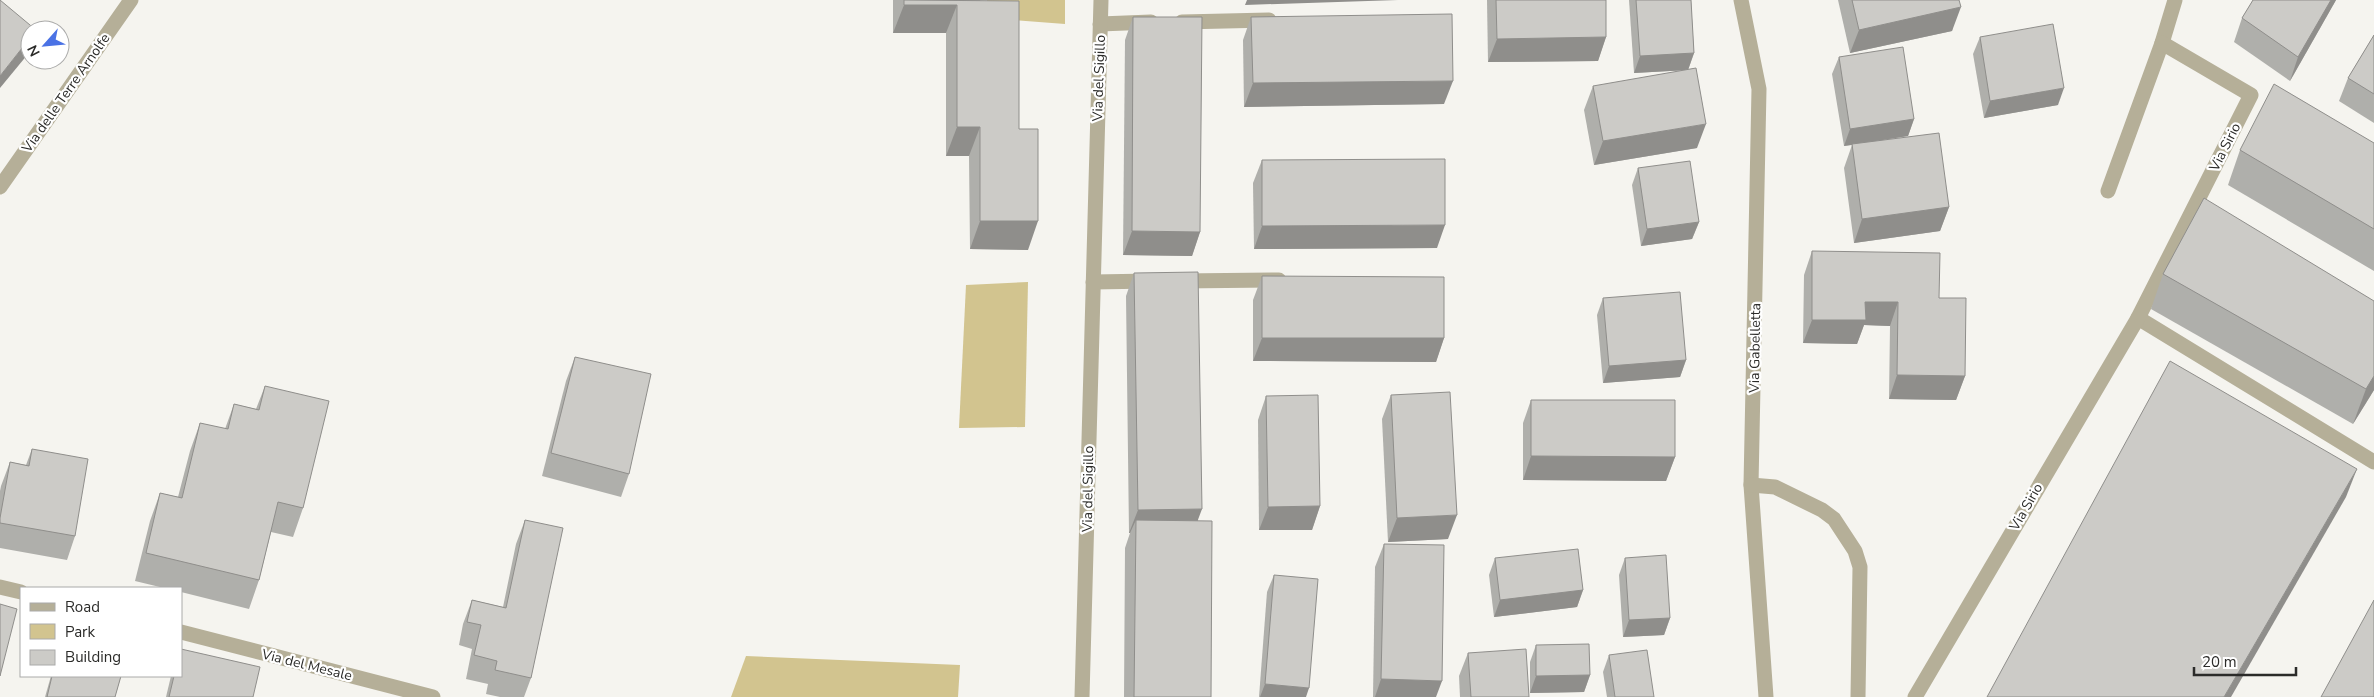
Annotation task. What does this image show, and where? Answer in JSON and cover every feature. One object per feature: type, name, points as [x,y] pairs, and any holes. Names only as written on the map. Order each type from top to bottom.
[{"type":"street","name":"Via delle Terre Arnolfe","points":[[0,187],[131,0]]},
{"type":"street","name":"Via del Sigillo","points":[[1082,697],[1101,0]]},
{"type":"street","name":"Via Gabelletta","points":[[1741,0],[1759,89],[1751,485],[1766,697]]},
{"type":"street","points":[[2108,192],[2162,43],[2175,0]]},
{"type":"street","name":"Via del Sigillo","points":[[1100,24],[1279,20]]},
{"type":"street","name":"Via Sirio","points":[[1915,697],[2138,318],[2251,95],[2162,43]]},
{"type":"street","points":[[1093,282],[1297,280]]},
{"type":"street","points":[[2138,318],[2374,462]]},
{"type":"street","points":[[1751,485],[1775,487],[1822,510],[1834,519],[1855,551],[1860,567],[1858,697]]},
{"type":"street","points":[[0,587],[20,592]]},
{"type":"street","name":"Via del Mesale","points":[[182,632],[433,697]]},
{"type":"green space","points":[[987,0],[1065,0],[1065,24],[987,18]]},
{"type":"green space","points":[[1028,282],[1025,427],[959,428],[966,285]]},
{"type":"green space","points":[[746,656],[960,665],[958,697],[731,697]]},
{"type":"building","points":[[0,0],[24,20],[20,20],[20,51],[0,76]]},
{"type":"building","points":[[904,0],[1019,1],[1019,129],[1038,129],[1038,221],[980,221],[980,127],[957,127],[957,5],[904,5]]},
{"type":"building","points":[[1496,0],[1606,0],[1606,37],[1497,39]]},
{"type":"building","points":[[1636,0],[1691,0],[1694,53],[1640,56]]},
{"type":"building","points":[[1852,0],[1959,0],[1961,7],[1859,30]]},
{"type":"building","points":[[2253,0],[2331,0],[2298,57],[2242,18]]},
{"type":"building","points":[[1452,14],[1453,81],[1253,83],[1251,17]]},
{"type":"building","points":[[1133,17],[1202,17],[1200,232],[1132,231]]},
{"type":"building","points":[[2053,24],[2064,88],[1990,101],[1980,37]]},
{"type":"building","points":[[2374,35],[2374,94],[2348,78]]},
{"type":"building","points":[[1903,47],[1914,119],[1850,129],[1839,57]]},
{"type":"building","points":[[1696,68],[1706,124],[1603,141],[1593,86]]},
{"type":"building","points":[[2274,84],[2374,143],[2374,229],[2240,150]]},
{"type":"building","points":[[1939,133],[1949,207],[1862,219],[1852,144]]},
{"type":"building","points":[[1445,159],[1445,225],[1262,226],[1262,160]]},
{"type":"building","points":[[1690,161],[1699,222],[1647,229],[1638,168]]},
{"type":"building","points":[[2204,198],[2374,301],[2374,376],[2366,389],[2163,274]]},
{"type":"building","points":[[1812,251],[1940,253],[1939,298],[1966,298],[1965,376],[1897,375],[1898,302],[1865,302],[1866,320],[1812,320]]},
{"type":"building","points":[[1198,272],[1202,509],[1138,510],[1134,273]]},
{"type":"building","points":[[1262,276],[1444,277],[1444,338],[1262,338]]},
{"type":"building","points":[[1680,292],[1686,360],[1609,366],[1603,298]]},
{"type":"building","points":[[575,357],[651,374],[629,474],[551,453]]},
{"type":"building","points":[[2170,361],[2357,469],[2224,697],[1987,697]]},
{"type":"building","points":[[265,386],[329,401],[303,508],[278,502],[259,580],[146,553],[160,493],[182,498],[200,423],[228,429],[234,404],[259,410]]},
{"type":"building","points":[[1450,392],[1457,515],[1397,518],[1391,395]]},
{"type":"building","points":[[1318,395],[1320,506],[1268,507],[1266,396]]},
{"type":"building","points":[[1531,400],[1675,400],[1675,457],[1531,456]]},
{"type":"building","points":[[32,449],[88,459],[75,536],[0,523],[10,462],[29,466]]},
{"type":"building","points":[[525,520],[563,528],[531,678],[495,670],[497,661],[474,655],[481,625],[467,622],[472,600],[506,608]]},
{"type":"building","points":[[1136,520],[1212,521],[1211,697],[1134,697]]},
{"type":"building","points":[[1384,544],[1444,545],[1442,681],[1381,679]]},
{"type":"building","points":[[1578,549],[1583,590],[1500,600],[1495,558]]},
{"type":"building","points":[[1666,555],[1670,618],[1629,620],[1625,558]]},
{"type":"building","points":[[1274,575],[1318,579],[1309,688],[1265,684]]},
{"type":"building","points":[[2374,600],[2374,697],[2321,697]]},
{"type":"building","points":[[0,604],[17,609],[0,676]]},
{"type":"building","points":[[1589,644],[1590,675],[1536,676],[1536,645]]},
{"type":"building","points":[[182,649],[260,667],[253,697],[169,697],[174,677],[182,677]]},
{"type":"building","points":[[1526,649],[1529,697],[1471,697],[1468,653]]},
{"type":"building","points":[[1647,650],[1654,697],[1615,697],[1609,655]]},
{"type":"building","points":[[52,677],[121,677],[115,697],[47,697]]}]
